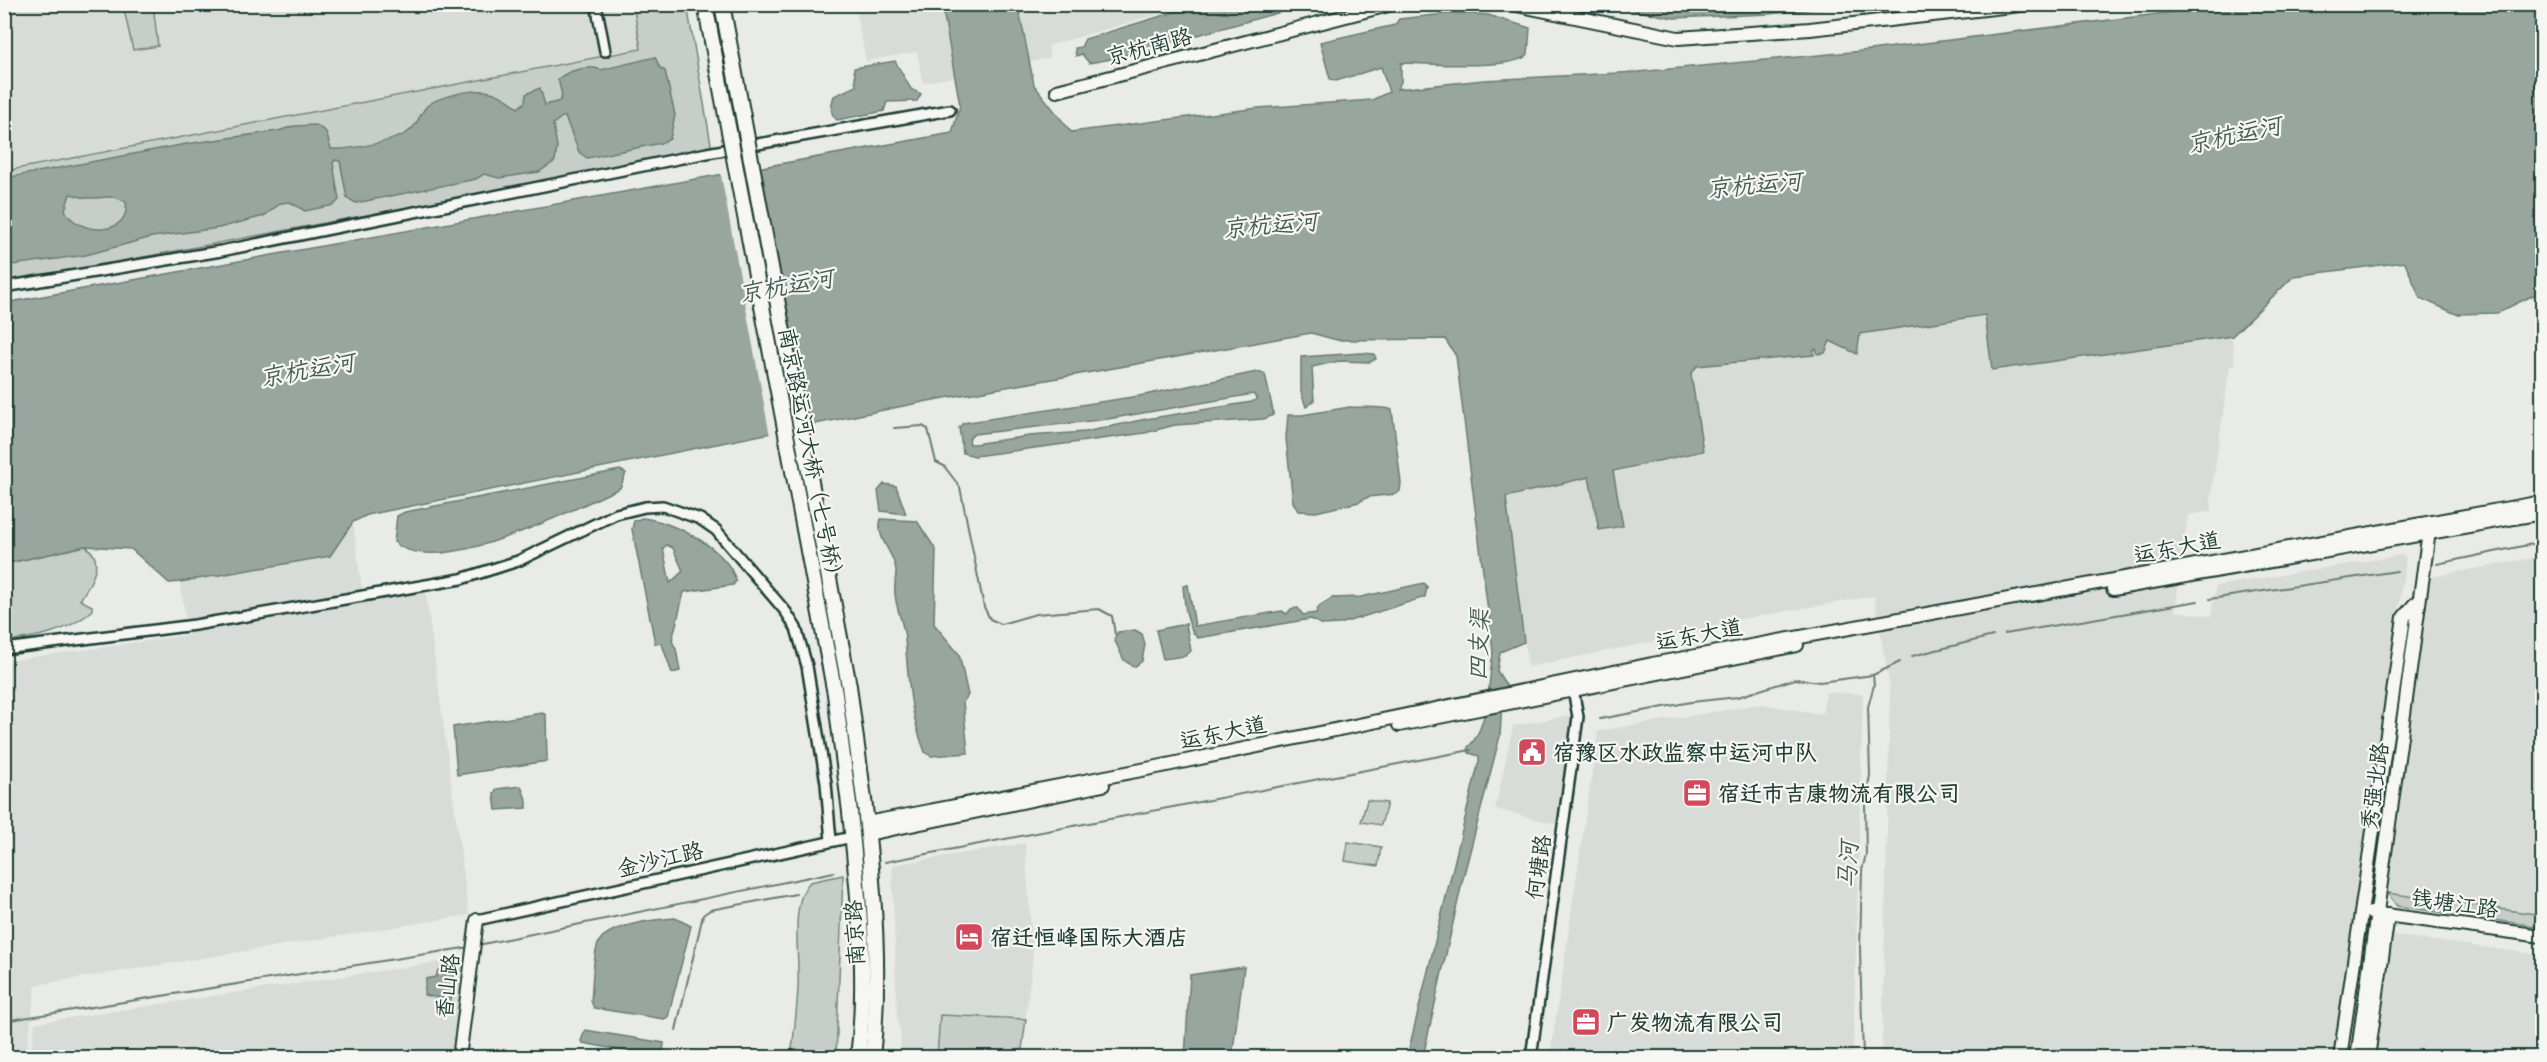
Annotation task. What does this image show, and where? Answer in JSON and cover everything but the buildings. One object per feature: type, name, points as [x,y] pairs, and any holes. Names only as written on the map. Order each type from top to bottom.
[{"type":"main road","name":"南京路运河大桥（七号桥）","points":[[705,4],[835,694],[850,812]]},
{"type":"main road","name":"南京路运河大桥（七号桥）","points":[[722,4],[849,686],[865,807]]},
{"type":"main road","name":"南京路","points":[[865,807],[877,969],[872,1058]]},
{"type":"main road","name":"南京路","points":[[850,812],[862,942],[863,989],[858,1058]]},
{"type":"street","points":[[596,4],[605,51]]},
{"type":"street","name":"京杭南路","points":[[1057,91],[1392,4]]},
{"type":"street","points":[[1512,4],[1678,38],[1810,29],[2029,4]]},
{"type":"street","points":[[4,287],[221,251],[707,153],[950,110]]},
{"type":"street","name":"运东大道","points":[[867,829],[1573,686],[1753,645],[2427,527],[2542,502]]},
{"type":"street","points":[[4,649],[195,625],[461,579],[494,571],[518,561],[616,514],[645,507],[663,506],[700,519],[716,530],[786,612],[796,628],[807,666],[826,783],[831,841]]},
{"type":"street","name":"运东大道","points":[[2427,527],[2542,513]]},
{"type":"street","name":"秀强北路","points":[[2357,1058],[2415,604],[2427,527]]},
{"type":"street","name":"秀强北路","points":[[2350,1058],[2375,913],[2427,527]]},
{"type":"street","name":"何塘路","points":[[1531,1058],[1578,717],[1573,686]]},
{"type":"street","name":"金沙江路","points":[[477,920],[852,837]]},
{"type":"street","points":[[2340,1058],[2375,913]]},
{"type":"street","points":[[2368,1058],[2375,913]]},
{"type":"street","name":"钱塘江路","points":[[2375,913],[2542,936]]},
{"type":"street","name":"香山路","points":[[459,1058],[477,920]]},
{"type":"shaded area","points":[[687,4],[693,39],[5,171],[4,5]]},
{"type":"shaded area","points":[[123,5],[153,5],[158,46],[133,50]]},
{"type":"shaded area","points":[[633,5],[687,5],[712,150],[5,283],[5,171],[641,49]]},
{"type":"shaded area","points":[[855,5],[1189,5],[1048,46],[1050,58],[923,83],[917,52],[866,61]]},
{"type":"shaded area","points":[[1985,315],[1992,370],[2232,336],[2235,366],[2230,366],[2211,496],[2212,511],[2188,515],[2175,611],[2211,616],[2216,586],[2402,555],[2406,559],[2332,1057],[1882,1057],[1890,689],[1874,596],[1720,623],[1721,628],[1528,667],[1506,497],[1589,477],[1599,530],[1613,471],[1702,451],[1691,374],[1697,366],[1813,355],[1813,350],[1830,340]]},
{"type":"shaded area","points":[[353,522],[362,589],[424,579],[469,915],[36,985],[26,1057],[5,1058],[5,661],[188,635],[180,582],[330,556]]},
{"type":"shaded area","points":[[85,546],[92,552],[96,565],[92,580],[80,600],[92,606],[92,611],[62,629],[39,636],[5,641],[4,564]]},
{"type":"shaded area","points":[[2542,556],[2542,914],[2387,893],[2431,577]]},
{"type":"shaded area","points":[[1826,692],[1863,694],[1853,1057],[1550,1057],[1598,731],[1761,704],[1822,714]]},
{"type":"shaded area","points":[[1572,715],[1556,824],[1495,809],[1513,726]]},
{"type":"shaded area","points":[[1367,800],[1387,803],[1381,825],[1361,822]]},
{"type":"shaded area","points":[[1348,842],[1381,847],[1378,866],[1345,861]]},
{"type":"shaded area","points":[[1025,843],[1033,955],[1021,1057],[899,1057],[901,1035],[897,1018],[892,865]]},
{"type":"shaded area","points":[[843,875],[836,1057],[791,1057],[798,996],[797,932],[800,903],[810,882]]},
{"type":"shaded area","points":[[2387,893],[2542,915],[2542,927],[2397,906]]},
{"type":"shaded area","points":[[2392,935],[2542,955],[2542,1057],[2375,1057]]},
{"type":"shaded area","points":[[465,958],[452,1057],[30,1058],[35,1023]]},
{"type":"shaded area","points":[[940,1015],[1026,1019],[1021,1057],[937,1057]]},
{"type":"water","points":[[1201,4],[1306,5],[1111,59],[1089,63],[1082,54],[1076,56],[1075,48],[1081,47],[1085,39]]},
{"type":"water","name":"京杭运河","points":[[942,5],[1018,5],[1034,85],[1071,132],[1258,108],[1372,100],[1389,92],[1381,67],[1336,81],[1330,79],[1320,42],[1395,25],[1399,19],[1455,13],[1488,15],[1530,28],[1528,54],[1506,63],[1448,65],[1401,63],[1401,82],[1397,89],[1484,80],[1638,72],[1862,51],[2230,5],[2542,5],[2542,291],[2497,313],[2456,314],[2420,298],[2405,262],[2294,276],[2232,336],[1992,370],[1985,315],[1860,334],[1857,354],[1830,341],[1825,353],[1817,354],[1816,349],[1813,350],[1814,355],[1697,366],[1691,374],[1703,451],[1613,471],[1623,526],[1599,530],[1589,477],[1506,497],[1524,642],[1500,652],[1497,671],[1506,685],[1502,701],[1500,736],[1463,878],[1423,1057],[1407,1057],[1479,761],[1479,756],[1469,753],[1468,747],[1475,739],[1484,716],[1493,651],[1456,356],[1445,339],[1337,340],[1311,333],[928,401],[367,515],[353,522],[330,556],[180,582],[169,583],[131,549],[85,546],[5,564],[5,303],[952,133],[960,105]]},
{"type":"water","points":[[1606,5],[1850,5],[1769,14],[1674,18]]},
{"type":"water","points":[[655,57],[660,68],[665,71],[675,115],[670,139],[661,143],[587,158],[579,152],[565,117],[562,117],[553,124],[557,147],[555,161],[539,172],[499,178],[484,174],[476,179],[356,203],[347,198],[340,161],[335,160],[333,163],[339,200],[334,205],[305,211],[290,202],[281,203],[264,216],[219,228],[152,237],[86,255],[5,266],[5,178],[186,144],[278,131],[294,126],[316,125],[326,132],[331,149],[359,147],[392,139],[408,132],[414,127],[427,106],[446,97],[485,91],[503,97],[518,108],[525,102],[526,94],[540,88],[545,105],[560,101],[562,95],[558,79],[562,76],[585,68],[601,70]],"holes":[[[70,194],[86,198],[121,199],[126,202],[125,213],[120,222],[112,227],[102,229],[80,225],[71,219],[65,210]]]},
{"type":"water","points":[[895,61],[911,89],[921,94],[917,101],[887,102],[884,111],[837,120],[831,109],[834,96],[856,86],[854,68]]},
{"type":"water","points":[[1374,354],[1376,359],[1370,362],[1339,361],[1312,367],[1314,401],[1306,407],[1301,392],[1301,357]]},
{"type":"water","points":[[1257,372],[1265,374],[1273,415],[1264,419],[1175,425],[1145,433],[975,456],[963,453],[959,428],[963,423],[1139,396]],"holes":[[[1253,394],[1257,399],[1252,402],[1146,419],[1085,432],[1029,436],[974,444],[970,444],[969,439],[974,434],[1108,419]]]},
{"type":"water","points":[[1350,407],[1392,410],[1400,491],[1396,494],[1368,497],[1359,502],[1316,512],[1298,511],[1293,502],[1286,438],[1288,415]]},
{"type":"water","points":[[620,470],[626,473],[620,488],[507,537],[441,553],[414,552],[394,542],[397,516],[405,512]]},
{"type":"water","points":[[884,484],[896,486],[906,514],[881,511],[878,491]]},
{"type":"water","points":[[642,518],[655,520],[697,538],[722,558],[731,569],[736,581],[733,585],[684,592],[672,641],[676,649],[680,671],[672,673],[662,644],[655,643],[632,529],[634,521]],"holes":[[[667,545],[673,548],[683,571],[670,583],[663,548]]]},
{"type":"water","points":[[881,519],[917,521],[936,550],[934,624],[959,654],[968,695],[963,702],[968,753],[931,756],[925,752],[910,696],[904,633],[895,594],[895,564],[883,540]]},
{"type":"water","points":[[1424,583],[1427,587],[1425,597],[1340,624],[1322,625],[1311,619],[1198,638],[1189,622],[1183,586],[1188,585],[1195,626],[1282,611],[1287,614],[1291,609],[1298,608],[1303,615],[1316,613],[1319,606],[1332,598],[1361,597]]},
{"type":"water","points":[[1186,624],[1191,651],[1185,656],[1163,659],[1156,630]]},
{"type":"water","points":[[1135,630],[1142,634],[1145,644],[1142,661],[1134,667],[1124,660],[1114,639],[1118,632]]},
{"type":"water","points":[[542,713],[546,715],[547,761],[457,775],[453,727]]},
{"type":"water","points":[[521,786],[527,808],[496,810],[494,794],[497,789]]},
{"type":"water","points":[[675,918],[691,926],[668,1017],[664,1019],[594,1008],[591,1001],[594,965],[598,944],[602,937],[632,924]]},
{"type":"water","points":[[1244,967],[1232,1057],[1185,1057],[1190,975]]},
{"type":"water","points":[[455,969],[451,1000],[424,995],[426,979],[436,977],[438,970]]},
{"type":"water","points":[[585,1030],[664,1043],[663,1054],[657,1057],[583,1043],[581,1041]]},
{"type":"pier","points":[[759,164],[809,428],[770,436],[720,170]]},
{"type":"waterway","points":[[894,428],[922,426],[928,429],[936,462],[944,466],[960,487],[984,607],[990,619],[1001,624],[1036,614],[1099,609],[1112,616],[1115,634]]},
{"type":"waterway","points":[[2437,564],[2542,542]]},
{"type":"waterway","points":[[2210,599],[2397,571]]},
{"type":"waterway","points":[[2005,634],[2198,601]]},
{"type":"waterway","points":[[1912,656],[1993,636]]},
{"type":"waterway","points":[[1600,719],[1691,702],[1738,697],[1795,679],[1820,682],[1873,675],[1900,662]]},
{"type":"waterway","name":"马河","points":[[1863,1058],[1860,949],[1862,870],[1866,855],[1865,803],[1870,775],[1868,707],[1874,685],[1873,675]]},
{"type":"waterway","points":[[885,862],[1471,750]]},
{"type":"waterway","points":[[478,945],[834,872]]},
{"type":"waterway","points":[[676,1030],[703,915],[710,910],[796,894]]},
{"type":"waterway","points":[[4,1021],[470,947]]},
{"type":"place","name":"宿豫区水政监察中运河中队","points":[[1532,752]]},
{"type":"place","name":"宿迁市吉康物流有限公司","points":[[1697,793]]},
{"type":"place","name":"宿迁恒峰国际大酒店","points":[[969,937]]},
{"type":"place","name":"广发物流有限公司","points":[[1586,1022]]},
{"type":"water label","name":"四支渠","points":[[1479,645]]}]
